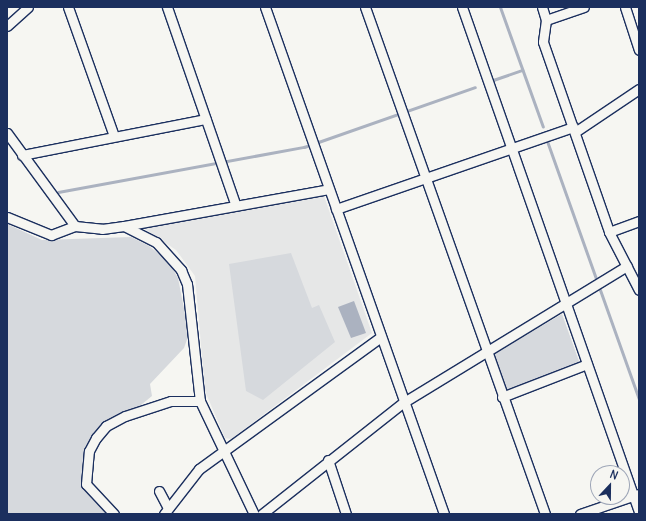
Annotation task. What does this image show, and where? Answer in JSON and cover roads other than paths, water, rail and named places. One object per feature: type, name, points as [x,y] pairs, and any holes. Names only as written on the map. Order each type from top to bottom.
[{"type":"street","points":[[7,26],[28,7]]},
{"type":"street","points":[[68,7],[114,136]]},
{"type":"street","points":[[167,7],[235,203]]},
{"type":"street","points":[[265,7],[380,338],[444,514]]},
{"type":"street","points":[[365,7],[427,176],[502,397],[545,514]]},
{"type":"street","points":[[462,7],[510,148],[587,364],[636,495],[639,512]]},
{"type":"street","points":[[542,7],[546,20],[543,42],[609,232],[639,290]]},
{"type":"street","points":[[546,20],[584,7]]},
{"type":"street","points":[[624,7],[639,50]]},
{"type":"street","points":[[336,209],[510,148],[574,130],[639,89]]},
{"type":"street","points":[[22,155],[206,119]]},
{"type":"street","points":[[7,133],[75,226]]},
{"type":"street","points":[[7,217],[51,235],[75,226],[102,229],[124,226],[235,203],[329,189]]},
{"type":"street","points":[[609,232],[639,221]]},
{"type":"street","points":[[124,226],[167,251],[184,277],[200,401],[225,449],[254,514]]},
{"type":"street","points":[[262,514],[328,460],[404,402],[627,266]]},
{"type":"street","points":[[166,511],[199,469],[380,338]]},
{"type":"street","points":[[502,397],[587,364]]},
{"type":"street","points":[[114,514],[86,484],[89,451],[96,438],[106,426],[125,416],[171,401],[200,401]]},
{"type":"street","points":[[328,460],[346,514]]},
{"type":"street","points":[[159,491],[166,511]]},
{"type":"street","points":[[580,514],[636,495]]},
{"type":"waterway","points":[[500,7],[543,127]]},
{"type":"waterway","points":[[493,80],[522,70]]},
{"type":"waterway","points":[[58,192],[304,147],[475,87]]},
{"type":"waterway","points":[[547,141],[639,400]]}]
